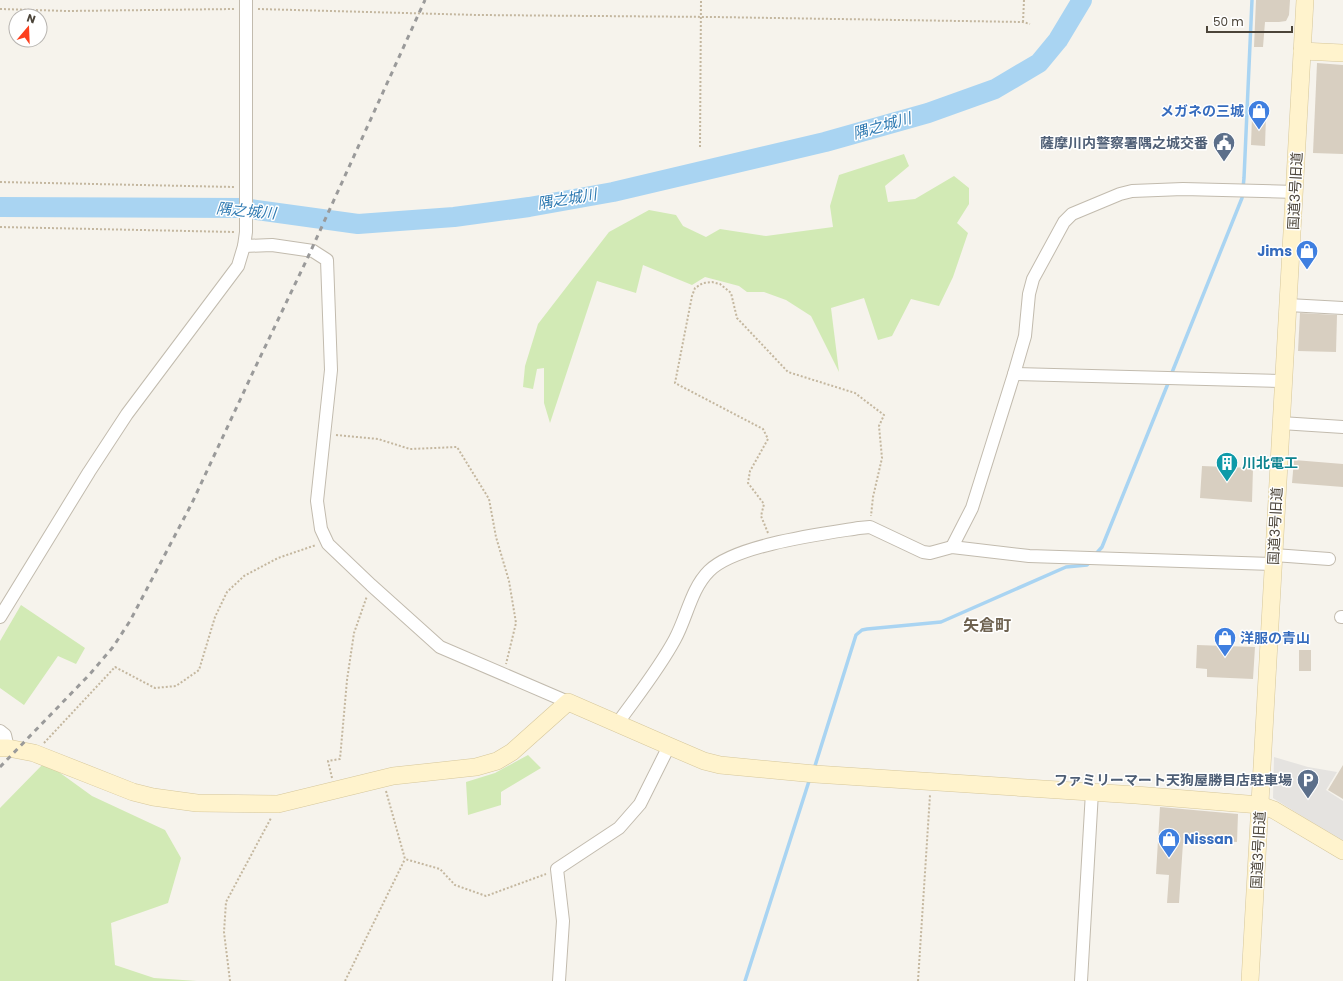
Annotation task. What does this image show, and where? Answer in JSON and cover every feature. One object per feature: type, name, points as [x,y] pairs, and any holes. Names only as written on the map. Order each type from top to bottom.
[{"type":"street","name":"国道3号旧道","points":[[1250,981],[1283,381],[1296,192],[1305,0]]},
{"type":"street","points":[[0,617],[89,472],[127,414],[238,266],[244,246],[246,232],[246,5]]},
{"type":"street","points":[[1302,51],[1343,54]]},
{"type":"street","points":[[952,548],[972,508],[1014,374],[1025,336],[1029,294],[1033,279],[1064,222],[1072,214],[1120,194],[1132,191],[1183,189],[1296,192]]},
{"type":"street","points":[[244,246],[272,245],[313,252],[327,260],[331,370],[317,501],[321,529],[328,544],[440,647],[669,746],[720,765],[812,774],[1092,792],[1260,805],[1274,810],[1343,851]]},
{"type":"street","points":[[1288,305],[1343,308]]},
{"type":"street","points":[[1014,374],[1283,381]]},
{"type":"street","points":[[1281,423],[1343,427]]},
{"type":"street","points":[[618,724],[676,638],[698,586],[709,571],[721,562],[734,556],[773,544],[851,529],[870,527],[923,552],[930,553],[952,548],[1029,556],[1329,559]]},
{"type":"street","points":[[0,731],[5,734],[4,748],[34,753],[133,792],[153,797],[198,803],[278,804],[393,776],[476,767],[497,761],[512,752],[568,702]]},
{"type":"street","points":[[559,981],[563,921],[557,869],[619,828],[640,804],[669,746]]},
{"type":"street","points":[[1081,981],[1092,792]]},
{"type":"path","points":[[700,146],[701,0]]},
{"type":"path","points":[[1023,22],[1024,0]]},
{"type":"path","points":[[0,9],[67,11],[246,5],[478,15],[1023,22],[1030,24]]},
{"type":"path","points":[[0,182],[245,187]]},
{"type":"path","points":[[0,227],[246,232]]},
{"type":"path","points":[[773,544],[761,516],[764,504],[748,483],[750,471],[768,440],[763,429],[675,383],[692,296],[696,288],[703,284],[712,282],[720,284],[731,292],[737,318],[788,372],[855,393],[884,415],[879,426],[882,458],[873,497],[870,527]]},
{"type":"path","points":[[325,434],[378,439],[410,449],[457,447],[489,499],[496,537],[509,581],[516,623],[503,675]]},
{"type":"path","points":[[34,753],[115,667],[155,688],[176,686],[200,670],[215,618],[227,592],[244,576],[278,558],[327,541]]},
{"type":"path","points":[[336,790],[328,761],[340,759],[347,680],[354,633],[371,585]]},
{"type":"path","points":[[345,981],[405,859],[382,779]]},
{"type":"path","points":[[918,981],[931,781]]},
{"type":"path","points":[[230,981],[224,932],[226,902],[278,804]]},
{"type":"path","points":[[405,859],[440,869],[456,885],[486,896],[557,869]]},
{"type":"green space","points":[[904,154],[909,166],[885,186],[888,202],[915,199],[954,176],[969,188],[969,204],[957,223],[968,233],[953,277],[939,306],[911,299],[892,336],[878,340],[864,298],[831,308],[839,372],[811,316],[786,300],[764,292],[747,292],[739,286],[705,277],[692,285],[643,265],[636,293],[597,281],[550,423],[544,403],[544,368],[537,369],[533,389],[523,387],[525,366],[538,324],[609,232],[649,210],[676,215],[683,226],[706,237],[720,229],[766,236],[833,227],[830,206],[839,175]]},
{"type":"green space","points":[[21,605],[85,648],[76,664],[58,656],[24,705],[0,688],[0,641]]},
{"type":"green space","points":[[528,755],[541,768],[501,792],[501,805],[468,815],[466,782],[495,773]]},
{"type":"green space","points":[[45,762],[92,796],[165,830],[181,858],[168,903],[111,923],[115,965],[154,978],[197,981],[0,981],[0,808]]},
{"type":"shaded area","name":"ファミリーマート天狗屋勝目店駐車場","points":[[1274,757],[1308,767],[1337,772],[1326,790],[1343,801],[1343,842],[1273,798]]},
{"type":"building","points":[[1256,0],[1290,0],[1289,15],[1286,21],[1265,22],[1263,47],[1254,47]]},
{"type":"building","points":[[1317,63],[1343,65],[1343,154],[1313,153]]},
{"type":"building","name":"メガネの三城","points":[[1252,116],[1266,116],[1265,146],[1251,145]]},
{"type":"building","points":[[1300,313],[1337,315],[1336,352],[1298,351]]},
{"type":"building","points":[[1294,460],[1343,464],[1343,487],[1292,483]]},
{"type":"building","name":"川北電工","points":[[1202,466],[1253,468],[1252,502],[1200,498]]},
{"type":"building","name":"洋服の青山","points":[[1197,645],[1255,647],[1253,679],[1207,677],[1207,669],[1196,668]]},
{"type":"building","points":[[1299,650],[1311,650],[1311,671],[1299,671]]},
{"type":"building","points":[[1343,765],[1343,799],[1328,790]]},
{"type":"building","name":"Nissan","points":[[1160,807],[1238,814],[1237,842],[1205,840],[1205,844],[1183,843],[1179,903],[1167,903],[1169,875],[1156,874]]},
{"type":"waterway","name":"隅之城川","points":[[0,207],[243,208],[358,224],[454,217],[529,207],[613,192],[825,142],[928,113],[995,89],[1039,63],[1058,40],[1082,0]]},
{"type":"waterway","points":[[1171,375],[1242,198],[1252,0]]},
{"type":"waterway","points":[[1095,555],[1102,547],[1169,381]]},
{"type":"waterway","points":[[814,769],[856,635],[862,630],[941,622],[1066,567],[1087,565],[1090,562]]},
{"type":"waterway","points":[[745,981],[810,778]]},
{"type":"railway","points":[[0,767],[90,674],[113,647],[130,621],[192,503],[308,257],[425,0]]},
{"type":"place","name":"メガネの三城","points":[[1259,130]]},
{"type":"place","name":"薩摩川内警察署隅之城交番","points":[[1224,162]]},
{"type":"place","name":"Jims","points":[[1307,270]]},
{"type":"place","name":"川北電工","points":[[1227,482]]},
{"type":"place","name":"洋服の青山","points":[[1225,658]]},
{"type":"place","name":"ファミリーマート天狗屋勝目店駐車場","points":[[1308,800]]},
{"type":"place","name":"Nissan","points":[[1169,858]]},
{"type":"district","name":"矢倉町","points":[[987,625]]}]
